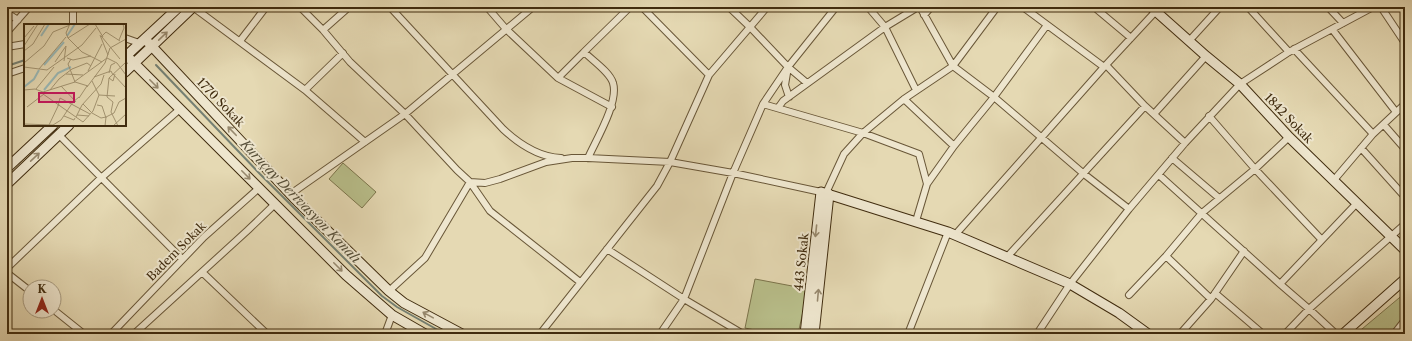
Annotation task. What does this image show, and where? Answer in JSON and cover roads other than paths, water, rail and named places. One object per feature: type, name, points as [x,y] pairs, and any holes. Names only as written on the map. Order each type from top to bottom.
[{"type":"main road","points":[[179,7],[126,56],[346,275],[392,315],[425,334]]},
{"type":"main road","points":[[126,71],[193,7]]},
{"type":"main road","name":"1842 Sokak","points":[[1154,9],[1206,56],[1240,84],[1289,137],[1405,250]]},
{"type":"main road","name":"1770 Sokak","points":[[142,41],[152,47],[292,193],[294,198],[389,291],[404,302],[462,334]]},
{"type":"main road","points":[[7,168],[52,126]]},
{"type":"main road","points":[[7,184],[68,126]]},
{"type":"main road","points":[[825,193],[952,233],[1070,284],[1119,313],[1148,334]]},
{"type":"main road","name":"443 Sokak","points":[[805,334],[825,193]]},
{"type":"main road","name":"443 Sokak","points":[[814,334],[825,193]]},
{"type":"main road","points":[[1343,334],[1405,279]]},
{"type":"street","points":[[7,32],[29,7]]},
{"type":"street","points":[[73,7],[73,24]]},
{"type":"street","points":[[193,7],[305,90],[365,142]]},
{"type":"street","points":[[240,41],[266,7]]},
{"type":"street","points":[[300,7],[323,30],[350,62],[405,114],[470,182],[490,211],[580,282]]},
{"type":"street","points":[[323,30],[349,7]]},
{"type":"street","points":[[390,7],[503,130],[514,140],[544,155],[557,158],[670,162],[733,173],[825,193],[844,154],[863,133],[916,90],[953,66],[997,7]]},
{"type":"street","points":[[487,7],[506,29],[558,78],[612,107]]},
{"type":"street","points":[[292,193],[405,114],[533,7]]},
{"type":"street","points":[[558,78],[630,7]]},
{"type":"street","points":[[642,7],[709,75]]},
{"type":"street","points":[[728,7],[807,84]]},
{"type":"street","points":[[540,334],[657,186],[670,162],[709,75],[768,7]]},
{"type":"street","points":[[868,7],[885,27],[916,90]]},
{"type":"street","points":[[778,108],[783,101],[885,27],[919,7],[953,66],[994,97],[1084,174],[1129,209]]},
{"type":"street","points":[[924,15],[931,7]]},
{"type":"street","points":[[1023,7],[1105,66],[1185,143]]},
{"type":"street","points":[[1094,7],[1131,38]]},
{"type":"street","points":[[1189,41],[1220,7]]},
{"type":"street","points":[[1248,7],[1373,134]]},
{"type":"street","points":[[1328,7],[1343,23]]},
{"type":"street","points":[[1037,334],[1070,284],[1129,209],[1185,143],[1240,84],[1291,50],[1374,7]]},
{"type":"street","points":[[1381,7],[1405,43]]},
{"type":"street","points":[[660,334],[684,299],[733,173],[763,104],[788,66],[832,8]]},
{"type":"street","points":[[908,334],[952,233],[1042,137],[1131,38],[1154,9]]},
{"type":"street","points":[[7,13],[18,20]]},
{"type":"street","points":[[916,221],[926,184],[954,146],[994,97],[1047,25]]},
{"type":"street","points":[[1332,29],[1396,112]]},
{"type":"street","points":[[126,38],[142,41]]},
{"type":"street","points":[[7,47],[24,44]]},
{"type":"street","points":[[584,52],[608,75],[613,84],[612,107],[588,158]]},
{"type":"street","points":[[305,90],[343,53]]},
{"type":"street","points":[[1154,114],[1206,56]]},
{"type":"street","points":[[788,66],[785,85],[789,97]]},
{"type":"street","points":[[7,74],[24,68]]},
{"type":"street","points":[[904,99],[954,146]]},
{"type":"street","points":[[763,104],[863,133],[919,154],[926,184]]},
{"type":"street","points":[[1334,180],[1373,134],[1405,104]]},
{"type":"street","points":[[1007,257],[1145,106]]},
{"type":"street","points":[[7,268],[101,178],[180,109]]},
{"type":"street","points":[[1209,116],[1255,169],[1321,239]]},
{"type":"street","points":[[1384,125],[1405,149]]},
{"type":"street","points":[[59,135],[182,260]]},
{"type":"street","points":[[1129,295],[1166,256],[1202,213],[1255,169],[1289,137]]},
{"type":"street","points":[[1361,148],[1405,197]]},
{"type":"street","points":[[470,182],[485,183],[546,162],[572,158]]},
{"type":"street","points":[[1172,158],[1219,198]]},
{"type":"street","points":[[1159,175],[1280,284],[1309,308],[1336,334]]},
{"type":"street","points":[[389,291],[425,258],[470,182]]},
{"type":"street","name":"Badem Sokak","points":[[111,334],[204,237],[259,188]]},
{"type":"street","points":[[134,334],[275,204]]},
{"type":"street","points":[[1280,284],[1321,239],[1357,204]]},
{"type":"street","points":[[1285,334],[1309,308],[1405,224]]},
{"type":"street","points":[[607,249],[684,299],[743,334]]},
{"type":"street","points":[[1180,334],[1213,296],[1244,251]]},
{"type":"street","points":[[1166,256],[1213,296],[1263,334]]},
{"type":"street","points":[[202,272],[267,334]]},
{"type":"street","points":[[7,273],[22,285]]},
{"type":"street","points":[[385,334],[392,315]]},
{"type":"street","points":[[62,316],[84,334]]},
{"type":"street","points":[[1394,334],[1405,320]]},
{"type":"waterway","name":"Kuruçay Derivasyon Kanalı","points":[[7,66],[24,60]]},
{"type":"waterway","name":"Kuruçay Derivasyon Kanalı","points":[[156,65],[260,174],[382,296],[397,307],[445,334]]}]
